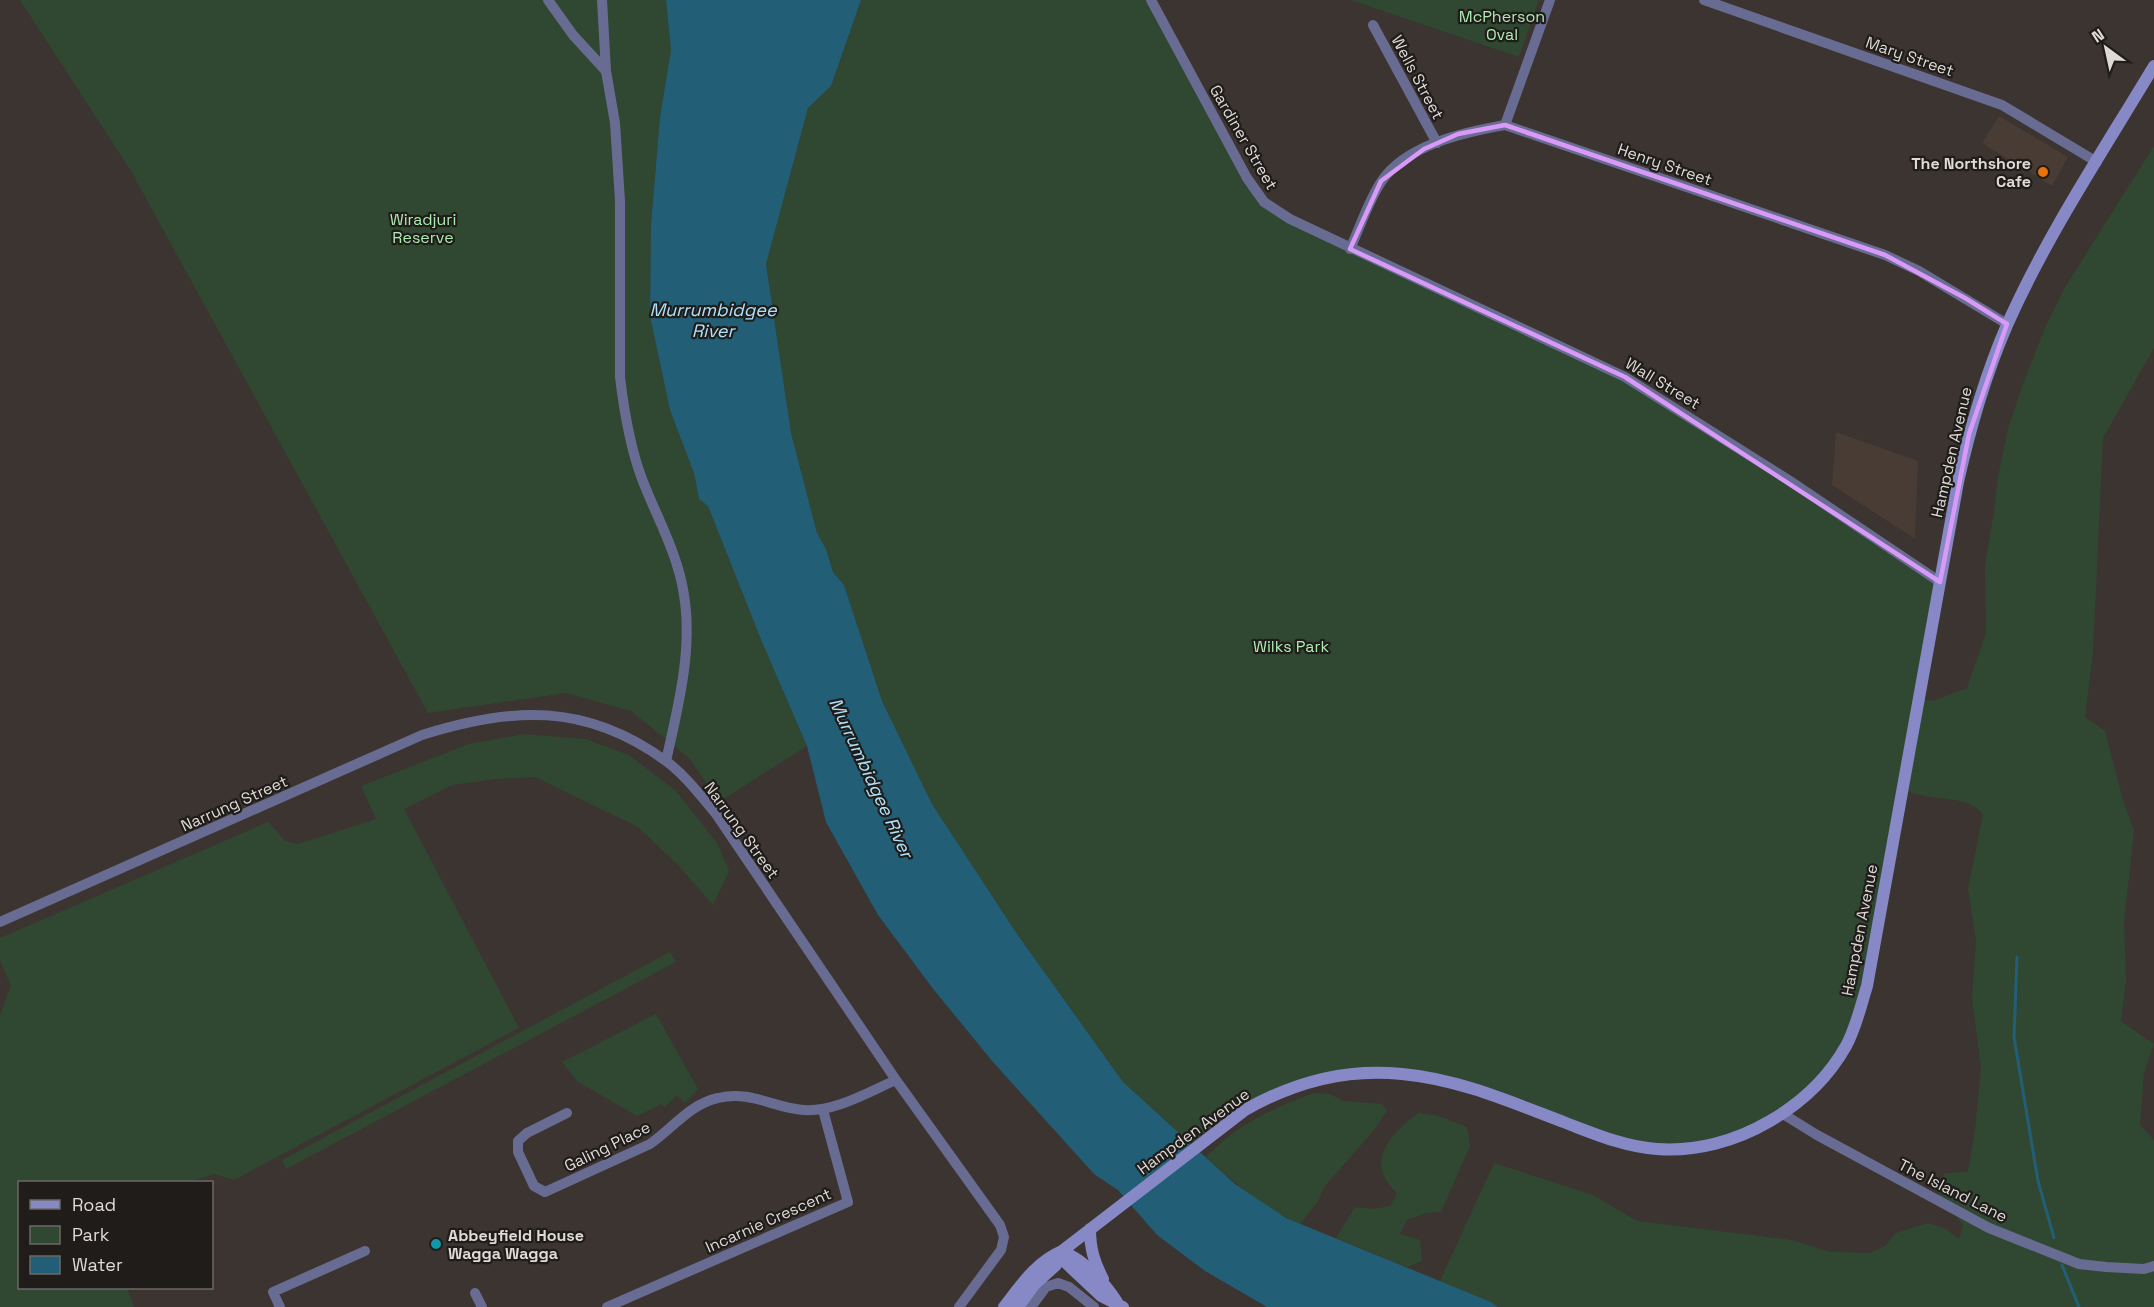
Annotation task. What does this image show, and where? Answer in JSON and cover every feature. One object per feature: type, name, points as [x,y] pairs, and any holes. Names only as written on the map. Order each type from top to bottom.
[{"type":"main road","name":"Hampden Avenue","points":[[1062,1251],[1245,1110],[1279,1092],[1327,1077],[1361,1072],[1422,1077],[1482,1091],[1600,1136],[1657,1149],[1687,1148],[1722,1142],[1752,1131],[1783,1114],[1808,1095],[1828,1072],[1847,1044],[1868,977],[1921,682],[1969,434],[1984,385],[2007,324],[2046,249],[2154,66]]},
{"type":"main road","points":[[1095,1225],[1090,1245],[1095,1263],[1108,1289]]},
{"type":"main road","points":[[1062,1251],[1066,1263],[1101,1296],[1120,1305]]},
{"type":"main road","points":[[1018,1307],[1035,1284],[1056,1265],[1062,1251]]},
{"type":"main road","points":[[1004,1307],[1047,1257],[1062,1251],[1074,1256],[1108,1289],[1120,1305]]},
{"type":"street","points":[[548,0],[573,35],[606,71]]},
{"type":"street","points":[[602,0],[606,71],[615,123],[620,201],[620,377],[623,402],[635,458],[672,548],[684,593],[687,615],[681,689],[666,761]]},
{"type":"street","name":"Gardiner Street","points":[[1150,0],[1254,190],[1276,211],[1350,249]]},
{"type":"street","points":[[1505,125],[1550,0]]},
{"type":"street","name":"Mary Street","points":[[1704,0],[2002,105],[2097,162]]},
{"type":"street","name":"Wells Street","points":[[1373,25],[1437,143]]},
{"type":"street","name":"Henry Street","points":[[1350,249],[1381,181],[1399,163],[1458,134],[1505,125],[1885,255],[1919,271],[2007,324]]},
{"type":"street","name":"Wall Street","points":[[1350,249],[1625,377],[1790,481],[1940,582]]},
{"type":"street","name":"Narrung Street","points":[[0,922],[422,735],[471,721],[513,714],[557,716],[577,719],[602,727],[631,739],[666,761],[695,789],[716,814],[896,1080],[1004,1234],[1000,1250],[959,1307]]},
{"type":"street","points":[[823,1110],[896,1080]]},
{"type":"street","name":"Galing Place","points":[[567,1113],[527,1132],[518,1141],[518,1152],[534,1186],[544,1192],[650,1144],[664,1135],[686,1114],[717,1098],[733,1095],[749,1096],[788,1108],[823,1110]]},
{"type":"street","name":"Incarnie Crescent","points":[[606,1307],[848,1202],[823,1110]]},
{"type":"street","name":"The Island Lane","points":[[1783,1114],[1817,1135],[1989,1228],[2042,1247],[2079,1264],[2144,1269],[2154,1266]]},
{"type":"street","points":[[280,1307],[273,1292],[364,1251]]},
{"type":"street","points":[[1031,1307],[1046,1287],[1058,1283],[1069,1287],[1094,1307]]},
{"type":"street","points":[[475,1293],[482,1307]]},
{"type":"highlighted area","points":[[1505,125],[1885,255],[1965,298],[2007,324],[1969,434],[1940,582],[1625,377],[1350,249],[1381,181],[1424,149],[1458,134]]},
{"type":"shaded area","points":[[1999,116],[2068,157],[2052,186],[1982,143]]},
{"type":"shaded area","points":[[1836,432],[1918,461],[1915,539],[1832,485]]},
{"type":"green space","name":"Wiradjuri Reserve","points":[[20,0],[666,0],[671,50],[660,117],[651,225],[650,316],[670,410],[694,473],[699,499],[708,506],[762,642],[807,746],[719,802],[690,759],[631,711],[566,693],[428,713],[131,171]]},
{"type":"green space","name":"Wilks Park","points":[[861,0],[1151,0],[1264,202],[1597,362],[1940,582],[1919,699],[1933,701],[1967,688],[1986,633],[1985,565],[1998,477],[2008,429],[2045,328],[2064,289],[2154,146],[2154,348],[2103,438],[2093,651],[2085,717],[2105,731],[2122,797],[2134,831],[2124,922],[2126,980],[2121,1021],[2154,1044],[2144,1073],[2140,1125],[2154,1140],[2154,1307],[1498,1307],[1440,1281],[1494,1163],[1593,1195],[1637,1221],[1792,1240],[1830,1252],[1870,1253],[1885,1246],[1896,1233],[1928,1223],[1946,1229],[1959,1239],[1963,1225],[1934,1187],[1945,1173],[1968,1172],[1981,1068],[1972,998],[1976,940],[1968,889],[1983,814],[1977,808],[1961,801],[1914,794],[1903,789],[1867,986],[1828,1072],[1752,1131],[1657,1149],[1422,1077],[1317,1080],[1230,1121],[1222,1118],[1191,1144],[1123,1082],[1017,934],[932,804],[882,701],[844,585],[833,572],[826,549],[817,533],[791,433],[766,263],[808,108],[831,86]]},
{"type":"green space","name":"McPherson Oval","points":[[1351,0],[1539,0],[1519,57]]},
{"type":"green space","points":[[524,734],[585,739],[629,755],[676,791],[717,843],[729,871],[713,905],[679,866],[638,827],[535,777],[452,785],[404,809],[519,1028],[234,1180],[214,1174],[192,1181],[18,1181],[18,1289],[127,1289],[134,1307],[0,1307],[0,1015],[11,986],[0,960],[0,938],[268,822],[285,841],[298,844],[376,819],[361,786],[469,744]]},
{"type":"green space","points":[[670,952],[676,962],[286,1169],[282,1160]]},
{"type":"green space","points":[[656,1014],[698,1089],[685,1103],[677,1095],[665,1107],[661,1104],[637,1116],[578,1082],[562,1062]]},
{"type":"green space","points":[[1315,1093],[1330,1094],[1343,1101],[1382,1104],[1387,1111],[1374,1130],[1325,1186],[1318,1201],[1300,1224],[1250,1195],[1206,1157],[1230,1135],[1256,1118]]},
{"type":"green space","points":[[1419,1113],[1439,1116],[1467,1127],[1470,1146],[1441,1212],[1426,1213],[1407,1220],[1400,1234],[1420,1240],[1422,1261],[1407,1267],[1336,1238],[1355,1207],[1373,1209],[1390,1206],[1397,1194],[1383,1173],[1381,1161],[1383,1153],[1392,1137],[1405,1123]]},
{"type":"water","name":"Murrumbidgee River","points":[[666,0],[861,0],[831,86],[808,108],[766,264],[791,433],[817,533],[826,549],[833,572],[844,585],[882,701],[932,804],[1017,934],[1123,1082],[1235,1184],[1286,1218],[1491,1302],[1498,1307],[1267,1307],[1205,1271],[1157,1235],[1118,1190],[1094,1174],[993,1062],[934,990],[878,915],[826,822],[807,746],[762,642],[708,506],[699,499],[694,473],[670,410],[650,316],[651,225],[660,117],[671,50]]},
{"type":"waterway","points":[[2017,957],[2014,1037],[2038,1181],[2054,1238]]},
{"type":"waterway","points":[[2062,1265],[2079,1307]]},
{"type":"place","name":"The Northshore Cafe","points":[[2043,172]]},
{"type":"place","name":"Abbeyfield House Wagga Wagga","points":[[436,1244]]}]
